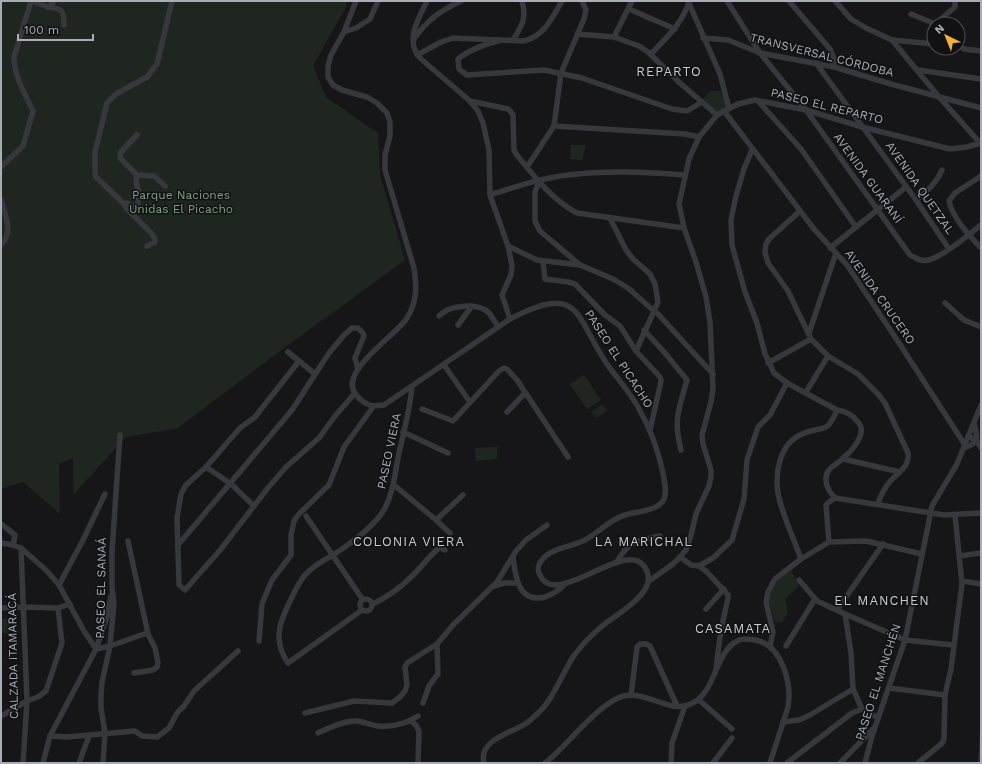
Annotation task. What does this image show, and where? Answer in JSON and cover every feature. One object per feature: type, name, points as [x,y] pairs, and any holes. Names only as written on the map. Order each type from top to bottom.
[{"type":"street","points":[[1,167],[23,146],[33,111],[21,87],[14,66],[14,57],[32,1],[48,7],[60,8],[63,11],[64,25]]},
{"type":"street","points":[[48,7],[54,1]]},
{"type":"street","points":[[147,246],[155,242],[152,234],[126,208],[125,205],[96,178],[95,152],[107,103],[116,94],[148,76],[157,64],[172,1]]},
{"type":"street","points":[[259,642],[262,604],[272,580],[291,555],[291,535],[294,521],[329,485],[344,447],[373,407],[366,404],[355,393],[352,385],[358,369],[408,317],[416,297],[414,268],[385,170],[385,155],[390,136],[390,122],[386,113],[377,103],[367,97],[342,90],[333,85],[328,77],[328,66],[331,55],[344,32],[356,1]]},
{"type":"street","points":[[344,32],[356,28],[370,18],[378,1]]},
{"type":"street","points":[[427,1],[415,25],[412,41],[414,51],[470,101],[478,111],[483,123],[489,150],[490,195],[508,246],[512,266],[511,275],[502,295],[510,319]]},
{"type":"street","points":[[412,41],[422,26],[461,1]]},
{"type":"street","points":[[514,40],[523,24],[525,15],[522,1]]},
{"type":"street","points":[[417,55],[441,42],[452,38],[530,40],[537,36],[551,21],[562,1]]},
{"type":"street","points":[[527,167],[554,126],[561,73],[586,10],[582,1]]},
{"type":"street","points":[[614,37],[632,1]]},
{"type":"street","points":[[651,54],[675,29],[686,11],[689,1]]},
{"type":"street","name":"AVENIDA CRUCERO","points":[[689,1],[703,38],[720,74],[727,110],[752,150],[814,229],[847,265],[964,446]]},
{"type":"street","name":"AVENIDA GUARANÍ","points":[[727,1],[760,53],[806,110],[910,255],[915,258],[927,260],[949,249],[981,225]]},
{"type":"street","points":[[789,1],[830,49],[834,58],[834,66]]},
{"type":"street","points":[[834,1],[851,19],[892,40],[926,43]]},
{"type":"street","points":[[944,16],[954,7],[955,1]]},
{"type":"street","points":[[628,9],[675,29]]},
{"type":"street","points":[[911,14],[926,20]]},
{"type":"street","points":[[577,34],[614,37],[639,46],[651,54],[681,84],[717,115]]},
{"type":"street","name":"TRANSVERSAL CÓRDOBA","points":[[703,38],[728,40],[760,53],[834,66],[981,108]]},
{"type":"street","points":[[501,40],[478,47],[463,55],[458,59],[459,69],[467,76],[544,70],[561,73],[582,78],[672,109],[687,111],[702,102]]},
{"type":"street","points":[[892,40],[939,97],[981,143]]},
{"type":"street","points":[[966,49],[981,51]]},
{"type":"street","name":"AVENIDA QUETZAL","points":[[816,63],[906,186],[949,249]]},
{"type":"street","points":[[918,70],[981,79]]},
{"type":"street","points":[[470,101],[511,112],[513,115],[514,150],[539,181],[560,203],[567,208],[577,213],[684,228]]},
{"type":"street","points":[[758,101],[801,149],[856,227]]},
{"type":"street","name":"PASEO EL REPARTO","points":[[649,581],[680,557],[686,550],[696,514],[709,486],[711,477],[711,470],[703,444],[702,435],[714,388],[710,322],[706,297],[684,228],[679,204],[689,159],[699,137],[717,115],[743,103],[758,101],[806,110],[862,127],[950,150],[981,143]]},
{"type":"street","points":[[554,126],[685,134],[699,137]]},
{"type":"street","points":[[137,135],[121,152],[120,158],[137,175],[154,176],[165,186]]},
{"type":"street","points":[[752,150],[744,169],[736,196],[731,220],[732,245],[768,363],[774,373],[787,383],[838,410],[842,410],[853,416],[860,424],[862,430],[860,437],[843,459],[828,471],[826,486],[829,493],[835,498],[878,503],[930,512],[955,515],[981,513]]},
{"type":"street","points":[[916,200],[929,190],[936,182],[942,170]]},
{"type":"street","points":[[490,195],[539,181],[568,175],[605,172],[640,172],[685,175]]},
{"type":"street","points":[[125,205],[127,203],[134,208],[137,208],[139,195],[136,181],[137,175]]},
{"type":"street","points":[[981,176],[955,194],[949,201],[954,214],[981,248]]},
{"type":"street","points":[[539,181],[535,192],[536,224],[540,231],[580,265],[621,283],[638,297],[658,314],[713,374]]},
{"type":"street","points":[[830,248],[906,186]]},
{"type":"street","points":[[1,200],[9,231],[6,239],[1,245]]},
{"type":"street","points":[[800,211],[769,239],[766,244],[765,252],[768,263],[788,290],[812,339],[828,356],[858,374],[885,403],[908,453],[909,460],[889,483],[882,493],[878,503]]},
{"type":"street","points":[[610,218],[626,250],[637,263],[650,274],[655,284],[658,302],[644,330],[636,351]]},
{"type":"street","points":[[508,246],[535,260],[580,265]]},
{"type":"street","points":[[809,333],[836,254]]},
{"type":"street","points":[[543,262],[545,279],[575,284],[605,315],[620,326],[636,351],[661,380],[650,430]]},
{"type":"street","name":"PASEO EL PICACHO","points":[[373,407],[384,405],[510,319],[546,303],[560,302],[568,305],[585,323],[600,354],[637,406],[650,430],[659,455],[665,484],[665,495],[662,501],[653,508],[634,512],[613,520],[588,539],[575,545],[559,549],[544,557],[538,566],[538,572],[543,581],[554,586],[566,583],[616,563],[633,559],[640,562],[647,571],[649,581]]},
{"type":"street","points":[[945,302],[964,320],[981,328]]},
{"type":"street","points":[[458,325],[472,306]]},
{"type":"street","points":[[439,316],[447,309],[472,306],[480,308],[488,313],[498,326]]},
{"type":"street","points":[[178,546],[189,531],[231,484],[292,410],[330,353],[352,328],[358,328],[364,336],[355,358],[358,369]]},
{"type":"street","points":[[644,330],[687,380],[680,403],[676,424],[676,431],[681,450]]},
{"type":"street","points":[[768,363],[812,339]]},
{"type":"street","points":[[288,352],[315,374]]},
{"type":"street","points":[[806,392],[828,356]]},
{"type":"street","points":[[299,361],[255,417],[240,428],[206,467],[186,485],[181,494],[177,518],[179,585],[185,590],[221,548],[267,489],[286,468],[319,438],[335,416],[355,393]]},
{"type":"street","points":[[444,365],[470,402]]},
{"type":"street","points":[[422,409],[453,421],[499,371],[504,368],[507,369],[517,380],[568,457]]},
{"type":"street","points":[[699,566],[713,558],[732,540],[744,499],[747,460],[758,427],[770,415],[787,383]]},
{"type":"street","name":"PASEO VIERA","points":[[362,610],[288,663],[279,644],[279,636],[284,614],[299,584],[307,572],[362,534],[379,518],[390,497],[394,486],[403,432],[411,403],[412,387]]},
{"type":"street","points":[[507,412],[525,393]]},
{"type":"street","name":"PASEO EL MANCHÉN","points":[[865,763],[875,727],[905,640],[930,512],[957,464],[981,405]]},
{"type":"street","points":[[801,559],[779,498],[779,465],[784,450],[792,440],[809,432],[826,427],[832,422],[838,410]]},
{"type":"street","points":[[964,446],[974,444],[977,441],[978,437],[974,423]]},
{"type":"street","points":[[403,432],[448,453]]},
{"type":"street","name":"PASEO EL SANAÁ","points":[[103,763],[105,733],[101,708],[101,695],[102,682],[110,646],[114,603],[112,588],[112,551],[120,435]]},
{"type":"street","points":[[968,436],[977,441],[981,448]]},
{"type":"street","points":[[843,459],[900,472]]},
{"type":"street","points":[[206,467],[231,484],[254,506]]},
{"type":"street","points":[[394,486],[450,533]]},
{"type":"street","points":[[59,585],[105,494]]},
{"type":"street","points":[[436,520],[463,495]]},
{"type":"street","points":[[830,542],[826,505],[835,498]]},
{"type":"street","points":[[918,763],[943,742],[946,695],[951,669],[962,582],[955,515]]},
{"type":"street","points":[[306,516],[363,600]]},
{"type":"street","points":[[1,524],[15,536],[13,545]]},
{"type":"street","points":[[305,713],[354,700],[381,703],[397,700],[407,685],[405,667],[407,663],[437,644],[453,625],[494,586],[513,556],[526,540],[547,525]]},
{"type":"street","points":[[616,563],[628,546],[634,542],[660,536]]},
{"type":"street","points":[[128,541],[148,634],[155,648],[158,663],[153,670],[134,673]]},
{"type":"street","points":[[770,647],[773,632],[766,602],[768,592],[775,579],[801,559],[830,542],[866,541],[922,554]]},
{"type":"street","points":[[1,543],[21,548],[37,561],[59,585],[84,631],[96,649]]},
{"type":"street","points":[[837,610],[883,544]]},
{"type":"street","name":"CALZADA ITAMARACÁ","points":[[21,548],[27,701],[23,763]]},
{"type":"street","points":[[363,600],[360,603],[362,610],[365,612],[369,611],[373,604],[384,599],[412,577],[439,548],[445,550]]},
{"type":"street","points":[[959,556],[981,552]]},
{"type":"street","points":[[513,556],[515,574],[518,583],[525,593],[534,598],[550,595],[561,589],[566,583]]},
{"type":"street","points":[[680,557],[691,565],[699,566],[707,572],[728,595],[721,630],[716,671]]},
{"type":"street","points":[[799,580],[815,599],[845,614],[905,640],[953,645]]},
{"type":"street","points":[[484,763],[483,759],[485,750],[489,743],[525,723],[541,711],[573,658],[584,643],[638,597],[649,581]]},
{"type":"street","points":[[962,582],[981,584]]},
{"type":"street","points":[[494,586],[504,583],[518,583]]},
{"type":"street","points":[[43,763],[50,736],[96,649],[107,617],[112,588]]},
{"type":"street","points":[[706,609],[724,589]]},
{"type":"street","points":[[363,600],[369,599],[373,604]]},
{"type":"street","points":[[786,646],[815,599]]},
{"type":"street","points":[[1,608],[58,608],[70,604]]},
{"type":"street","points":[[1,716],[27,701],[38,697],[46,691],[62,643],[58,608]]},
{"type":"street","points":[[845,614],[852,653],[853,689],[862,709],[878,718]]},
{"type":"street","points":[[96,649],[148,634]]},
{"type":"street","points":[[545,763],[591,718],[618,698],[631,695],[677,706],[685,706],[699,700],[706,691],[728,650],[737,641],[747,638],[759,640],[770,647],[783,666],[789,686],[790,697],[788,707],[770,763]]},
{"type":"street","points":[[423,703],[429,686],[438,674],[437,644]]},
{"type":"street","points":[[631,695],[637,647],[640,644],[646,644],[650,646],[677,706]]},
{"type":"street","points":[[50,736],[89,736],[105,733],[135,731],[142,736],[157,737],[169,728],[177,713],[184,706],[194,691],[238,651]]},
{"type":"street","points":[[888,688],[946,695]]},
{"type":"street","points":[[783,722],[799,720],[810,715],[853,689]]},
{"type":"street","points":[[699,700],[732,729]]},
{"type":"street","points":[[671,763],[672,743],[685,706]]},
{"type":"street","points":[[787,763],[852,713],[862,709]]},
{"type":"street","points":[[318,733],[333,726],[356,721],[378,726],[398,725],[411,721],[418,716]]},
{"type":"street","points":[[411,721],[416,725],[419,731],[418,763]]},
{"type":"street","points":[[840,763],[875,727]]},
{"type":"street","points":[[79,763],[89,736]]},
{"type":"street","points":[[713,763],[732,738]]},
{"type":"green space","name":"Parque Naciones Unidas El Picacho","points":[[1,1],[347,1],[346,7],[313,66],[326,97],[378,133],[380,175],[405,260],[178,428],[126,437],[74,494],[73,458],[59,464],[60,514],[23,482],[1,489]]},
{"type":"green space","points":[[710,91],[721,91],[727,107],[717,113],[703,99]]},
{"type":"green space","points":[[571,145],[586,145],[582,160],[571,159]]},
{"type":"green space","points":[[584,375],[601,400],[587,409],[570,384]]},
{"type":"green space","points":[[603,404],[607,411],[596,418],[591,412]]},
{"type":"green space","points":[[497,447],[497,459],[476,461],[475,448]]},
{"type":"green space","points":[[791,570],[799,586],[785,599],[788,612],[782,623],[775,622],[768,598],[777,581]]},
{"type":"green space","points":[[10,618],[11,633],[2,633],[1,619]]},
{"type":"waterway","points":[[979,763],[981,727]]},
{"type":"district","name":"REPARTO","points":[[669,71]]},
{"type":"district","name":"COLONIA VIERA","points":[[409,541]]},
{"type":"district","name":"LA MARICHAL","points":[[644,541]]},
{"type":"district","name":"EL MANCHEN","points":[[882,600]]},
{"type":"district","name":"CASAMATA","points":[[733,628]]}]
